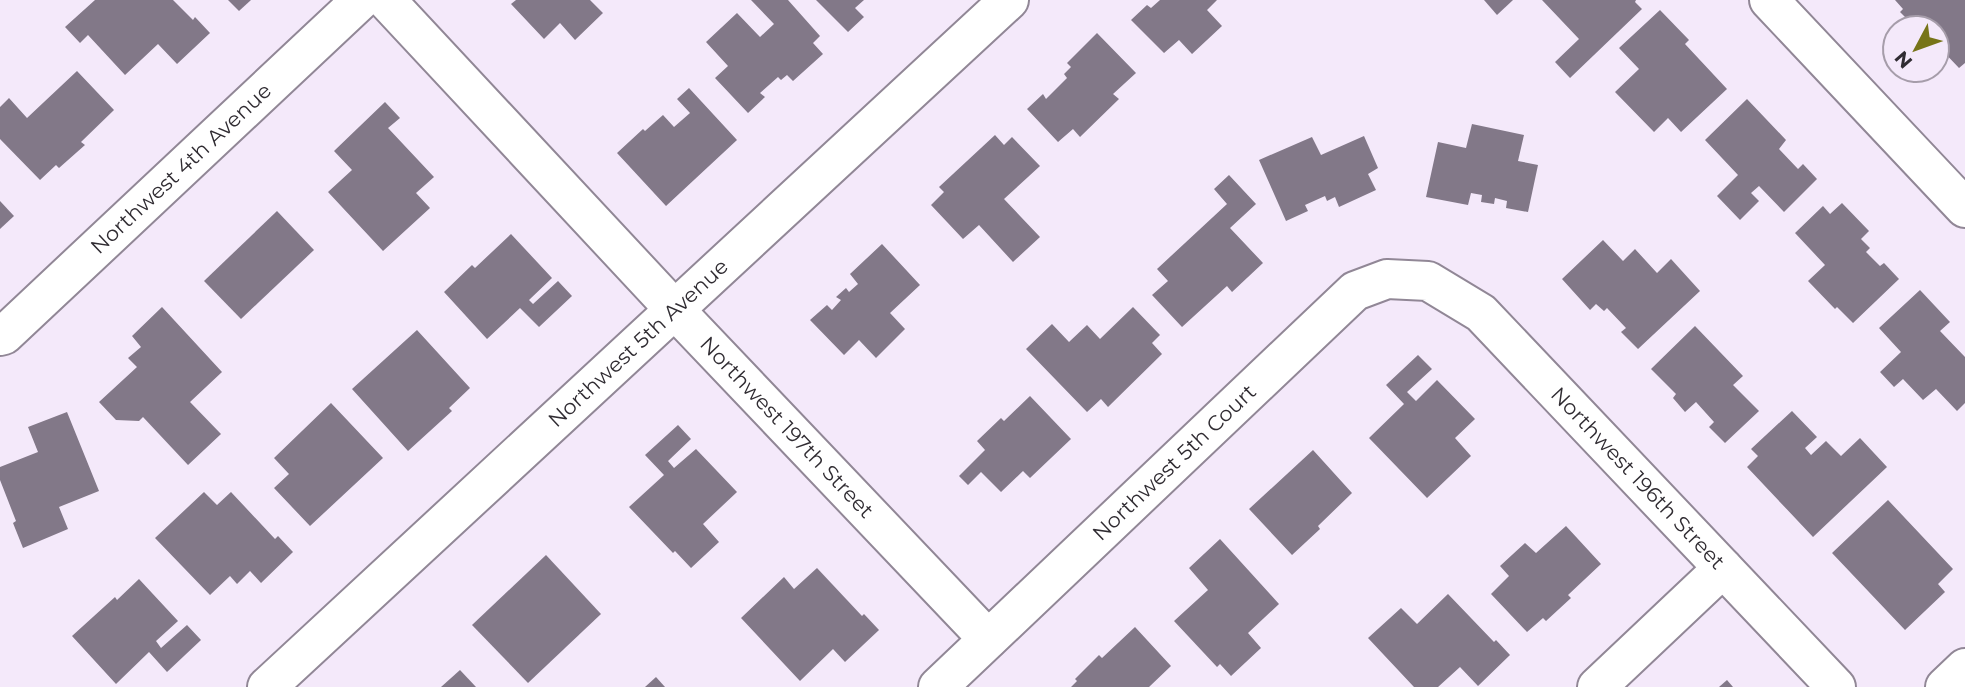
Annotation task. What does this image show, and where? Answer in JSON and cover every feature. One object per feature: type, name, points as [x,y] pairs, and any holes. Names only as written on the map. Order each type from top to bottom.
[{"type":"street","name":"Northwest 4th Avenue","points":[[0,336],[361,0]]},
{"type":"street","name":"Northwest 197th Street","points":[[386,0],[675,310],[988,639]]},
{"type":"street","name":"Northwest 5th Avenue","points":[[267,687],[1009,0]]},
{"type":"street","points":[[1769,0],[1965,208]]},
{"type":"street","name":"Northwest 5th Court","points":[[938,687],[1355,291],[1387,279],[1428,281]]},
{"type":"street","name":"Northwest 196th Street","points":[[1428,281],[1481,313],[1836,687]]},
{"type":"street","points":[[1597,687],[1723,568]]},
{"type":"street","points":[[1945,687],[1965,668]]},
{"type":"building","points":[[95,0],[173,0],[210,33],[177,64],[158,44],[125,75],[88,35],[80,43],[65,27]]},
{"type":"building","points":[[228,0],[251,0],[239,11]]},
{"type":"building","points":[[516,0],[590,0],[603,13],[575,40],[560,23],[544,39],[511,4]]},
{"type":"building","points":[[751,0],[788,0],[820,36],[813,43],[823,54],[793,81],[787,75],[781,80],[778,77],[760,93],[765,97],[748,113],[715,78],[728,66],[706,42],[737,13],[760,37],[774,24]]},
{"type":"building","points":[[816,0],[864,0],[855,8],[864,17],[848,32]]},
{"type":"building","points":[[1160,0],[1217,0],[1207,10],[1222,26],[1192,54],[1179,40],[1164,53],[1131,20],[1147,5],[1151,8]]},
{"type":"building","points":[[1484,0],[1513,0],[1497,15]]},
{"type":"building","points":[[1542,0],[1636,0],[1642,9],[1570,78],[1555,62],[1579,39]]},
{"type":"building","points":[[1895,0],[1965,0],[1965,63],[1959,68],[1951,60],[1951,14],[1902,14],[1900,12],[1903,9]]},
{"type":"building","points":[[1660,10],[1689,40],[1685,44],[1727,89],[1681,132],[1668,118],[1654,132],[1615,92],[1639,69],[1619,48]]},
{"type":"building","points":[[1097,33],[1136,73],[1113,94],[1119,99],[1080,137],[1073,129],[1058,142],[1027,109],[1043,94],[1046,99],[1067,78],[1064,74],[1071,67],[1067,63]]},
{"type":"building","points":[[77,71],[114,110],[81,142],[85,145],[59,168],[56,165],[40,180],[0,139],[0,107],[9,98],[27,118]]},
{"type":"building","points":[[689,88],[737,140],[666,206],[617,153],[663,115],[674,127],[690,113],[677,99]]},
{"type":"building","points":[[1747,99],[1786,140],[1779,149],[1798,169],[1803,164],[1817,179],[1784,212],[1759,186],[1751,193],[1759,201],[1740,220],[1717,196],[1738,175],[1705,140]]},
{"type":"building","points":[[385,102],[400,118],[388,128],[434,177],[416,193],[430,208],[383,251],[328,192],[352,170],[334,151]]},
{"type":"building","points":[[1472,124],[1524,135],[1518,161],[1538,165],[1528,212],[1506,208],[1507,201],[1495,198],[1494,204],[1481,202],[1482,195],[1471,193],[1468,205],[1426,197],[1438,142],[1466,148]]},
{"type":"building","points":[[995,135],[1004,145],[1012,137],[1040,166],[1004,199],[1040,237],[1013,262],[979,225],[963,239],[931,205],[944,192],[939,187]]},
{"type":"building","points":[[1364,136],[1378,168],[1368,174],[1376,190],[1339,207],[1335,197],[1327,201],[1325,196],[1305,205],[1308,211],[1286,221],[1259,160],[1312,137],[1321,155]]},
{"type":"building","points":[[1229,175],[1256,204],[1230,228],[1263,263],[1232,292],[1227,286],[1182,327],[1152,295],[1168,281],[1157,269],[1227,204],[1214,189]]},
{"type":"building","points":[[0,201],[14,216],[0,229]]},
{"type":"building","points":[[1842,203],[1869,231],[1861,239],[1870,248],[1866,252],[1880,266],[1884,263],[1899,279],[1853,323],[1808,281],[1825,265],[1795,233],[1823,206],[1830,214]]},
{"type":"building","points":[[277,211],[314,250],[241,319],[204,281]]},
{"type":"building","points":[[511,234],[552,278],[529,300],[533,304],[558,281],[572,296],[539,327],[520,308],[487,339],[444,292],[472,265],[475,268]]},
{"type":"building","points":[[1603,240],[1623,261],[1635,249],[1657,273],[1671,259],[1700,291],[1638,349],[1621,332],[1626,328],[1607,308],[1604,311],[1596,304],[1590,310],[1562,279]]},
{"type":"building","points":[[882,244],[920,285],[890,313],[905,329],[876,358],[859,340],[844,355],[810,320],[827,305],[832,310],[841,300],[836,297],[846,288],[849,292],[858,284],[850,274]]},
{"type":"building","points":[[1920,290],[1950,322],[1940,331],[1965,357],[1965,403],[1957,411],[1936,389],[1923,400],[1903,379],[1894,387],[1880,372],[1901,352],[1879,328]]},
{"type":"building","points":[[162,307],[222,372],[190,402],[221,434],[188,465],[143,417],[139,421],[116,420],[99,402],[137,367],[128,358],[141,347],[132,336]]},
{"type":"building","points":[[1133,307],[1160,335],[1152,343],[1162,354],[1108,407],[1101,399],[1087,412],[1026,349],[1052,324],[1069,342],[1087,325],[1100,339]]},
{"type":"building","points":[[1695,326],[1743,376],[1733,385],[1759,411],[1725,443],[1709,427],[1714,422],[1696,402],[1685,412],[1673,398],[1676,394],[1651,369]]},
{"type":"building","points":[[417,330],[470,388],[449,408],[452,411],[408,451],[352,389]]},
{"type":"building","points":[[1418,355],[1432,369],[1407,392],[1416,401],[1437,380],[1475,419],[1455,438],[1471,456],[1427,498],[1369,438],[1404,404],[1386,385]]},
{"type":"building","points":[[1030,396],[1071,439],[1030,478],[1023,471],[1001,492],[981,472],[968,485],[959,476],[985,450],[977,441],[1001,418],[1004,421]]},
{"type":"building","points":[[331,403],[383,458],[310,526],[274,488],[289,474],[274,458]]},
{"type":"building","points":[[1792,411],[1817,437],[1805,448],[1811,455],[1826,441],[1841,456],[1860,438],[1887,467],[1813,537],[1747,467],[1758,456],[1751,449]]},
{"type":"building","points":[[67,412],[99,491],[59,507],[68,529],[23,548],[0,480],[0,467],[38,452],[28,427]]},
{"type":"building","points":[[678,425],[691,439],[668,461],[674,468],[696,449],[737,492],[703,524],[719,542],[691,568],[629,507],[664,475],[645,455]]},
{"type":"building","points":[[1313,450],[1352,493],[1292,555],[1249,509]]},
{"type":"building","points":[[204,492],[217,505],[231,492],[275,539],[278,536],[293,552],[261,583],[250,571],[237,584],[230,576],[210,595],[155,538]]},
{"type":"building","points":[[1888,500],[1953,569],[1938,584],[1945,592],[1905,630],[1832,553]]},
{"type":"building","points":[[1566,526],[1601,564],[1568,595],[1571,598],[1546,621],[1543,618],[1527,632],[1491,594],[1509,576],[1500,566],[1525,543],[1536,553]]},
{"type":"building","points":[[1220,539],[1279,604],[1248,633],[1261,648],[1231,676],[1220,664],[1217,667],[1174,621],[1208,590],[1189,568]]},
{"type":"building","points":[[546,555],[601,614],[528,683],[472,625]]},
{"type":"building","points":[[817,568],[862,616],[864,614],[879,630],[845,662],[833,649],[800,681],[741,618],[784,577],[794,589]]},
{"type":"building","points":[[139,579],[178,621],[156,641],[161,648],[187,625],[201,640],[167,672],[149,652],[116,684],[72,636]]},
{"type":"building","points":[[1448,594],[1510,655],[1478,686],[1460,667],[1438,687],[1414,687],[1368,638],[1401,608],[1417,624]]},
{"type":"building","points":[[1135,627],[1171,666],[1149,687],[1071,687],[1077,681],[1075,679],[1099,655],[1102,658]]},
{"type":"building","points":[[460,670],[476,687],[441,687]]},
{"type":"building","points":[[656,677],[665,687],[645,687]]},
{"type":"building","points":[[1727,680],[1733,687],[1719,687]]}]
